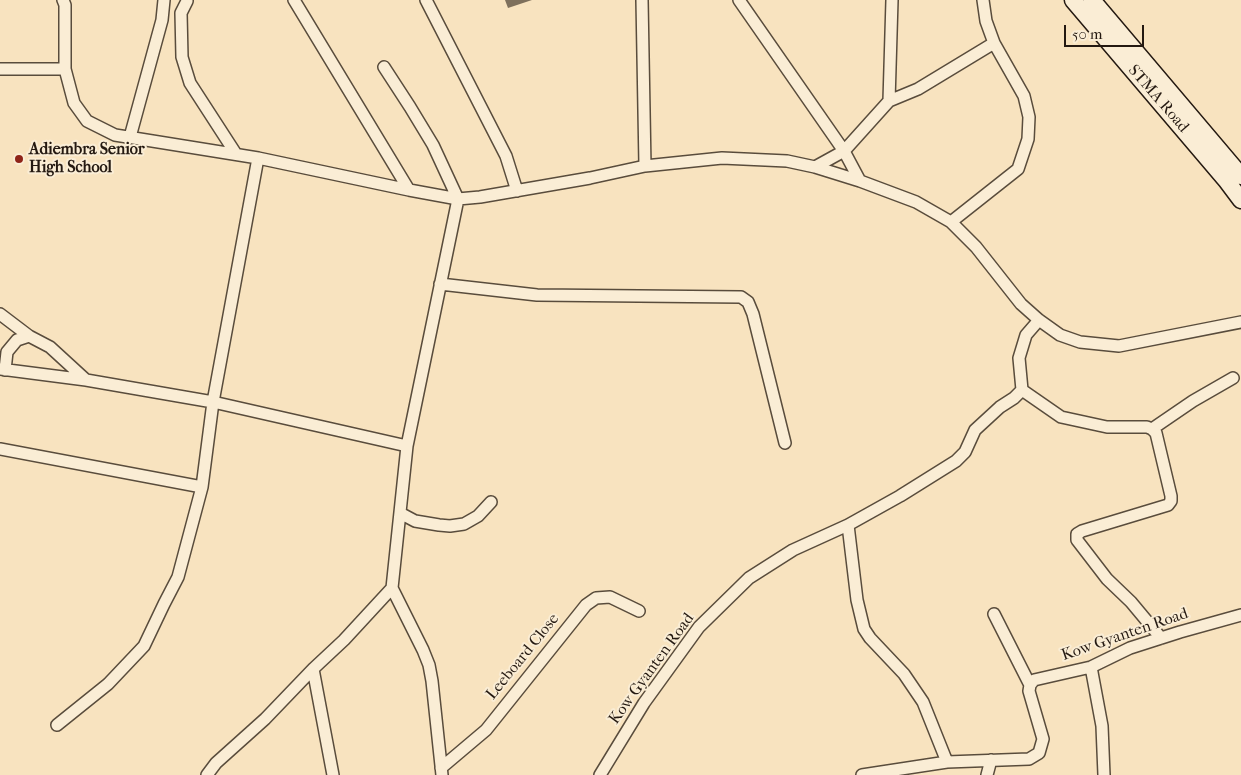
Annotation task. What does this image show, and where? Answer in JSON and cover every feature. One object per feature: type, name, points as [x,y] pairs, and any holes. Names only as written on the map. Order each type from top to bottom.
[{"type":"main road","name":"STMA Road","points":[[1073,0],[1241,200]]},
{"type":"main road","name":"STMA Road","points":[[1092,0],[1241,176]]},
{"type":"street","points":[[130,137],[162,20],[164,0]]},
{"type":"street","points":[[294,0],[408,190]]},
{"type":"street","points":[[426,0],[506,156],[517,191]]},
{"type":"street","points":[[642,0],[645,166]]},
{"type":"street","points":[[739,0],[844,151],[860,181]]},
{"type":"street","points":[[889,101],[892,0]]},
{"type":"street","points":[[951,222],[1018,169],[1028,139],[1029,116],[1024,96],[994,43],[986,21],[983,0]]},
{"type":"street","points":[[187,1],[181,13],[182,57],[190,82],[236,154]]},
{"type":"street","points":[[65,2],[64,69],[74,103],[87,122],[115,135],[258,158],[458,199],[517,191],[645,166],[722,158],[787,161],[860,181],[916,202],[951,222],[976,247],[1022,304],[1060,335],[1080,342],[1119,346],[1241,322]]},
{"type":"street","points":[[815,168],[844,151],[889,101],[918,89],[994,43]]},
{"type":"street","points":[[384,67],[433,145],[458,199],[407,446],[392,588],[429,665],[441,772]]},
{"type":"street","points":[[0,69],[64,69]]},
{"type":"street","points":[[57,725],[108,684],[144,646],[178,577],[202,487],[213,402],[258,158]]},
{"type":"street","points":[[440,284],[537,295],[741,297],[748,302],[753,314],[784,443]]},
{"type":"street","points":[[0,314],[29,336],[50,347],[86,380]]},
{"type":"street","points":[[1040,320],[1026,335],[1019,358],[1022,390],[1061,417],[1107,427],[1147,427],[1156,433],[1171,501],[1168,504],[1082,531],[1077,534],[1077,540],[1161,638]]},
{"type":"street","points":[[29,336],[17,340],[6,352],[2,369],[86,380],[213,402],[407,446]]},
{"type":"street","points":[[1152,429],[1193,401],[1233,378]]},
{"type":"street","name":"Kow Gyanten Road","points":[[600,775],[644,703],[699,627],[749,578],[793,550],[848,525],[900,496],[956,461],[965,452],[976,430],[1000,406],[1014,398],[1022,390]]},
{"type":"street","points":[[0,449],[202,487]]},
{"type":"street","points":[[400,513],[415,521],[439,526],[450,526],[464,524],[478,516],[491,502]]},
{"type":"street","points":[[848,525],[857,600],[860,619],[864,629],[904,674],[923,702],[947,762]]},
{"type":"street","points":[[207,775],[216,763],[265,719],[312,669],[344,640],[392,588]]},
{"type":"street","name":"Leeboard Close","points":[[441,772],[486,730],[586,605],[596,598],[610,597],[639,611]]},
{"type":"street","points":[[862,775],[947,762],[1029,759],[1039,753],[1043,739],[1029,690],[1030,685],[994,614]]},
{"type":"street","name":"Kow Gyanten Road","points":[[1030,685],[1034,680],[1091,667],[1130,648],[1241,615]]},
{"type":"street","points":[[1091,667],[1102,726],[1104,775]]},
{"type":"street","points":[[312,669],[333,775]]},
{"type":"street","points":[[987,775],[992,760]]},
{"type":"place","name":"Adiembra Senior High School","points":[[19,159]]}]
